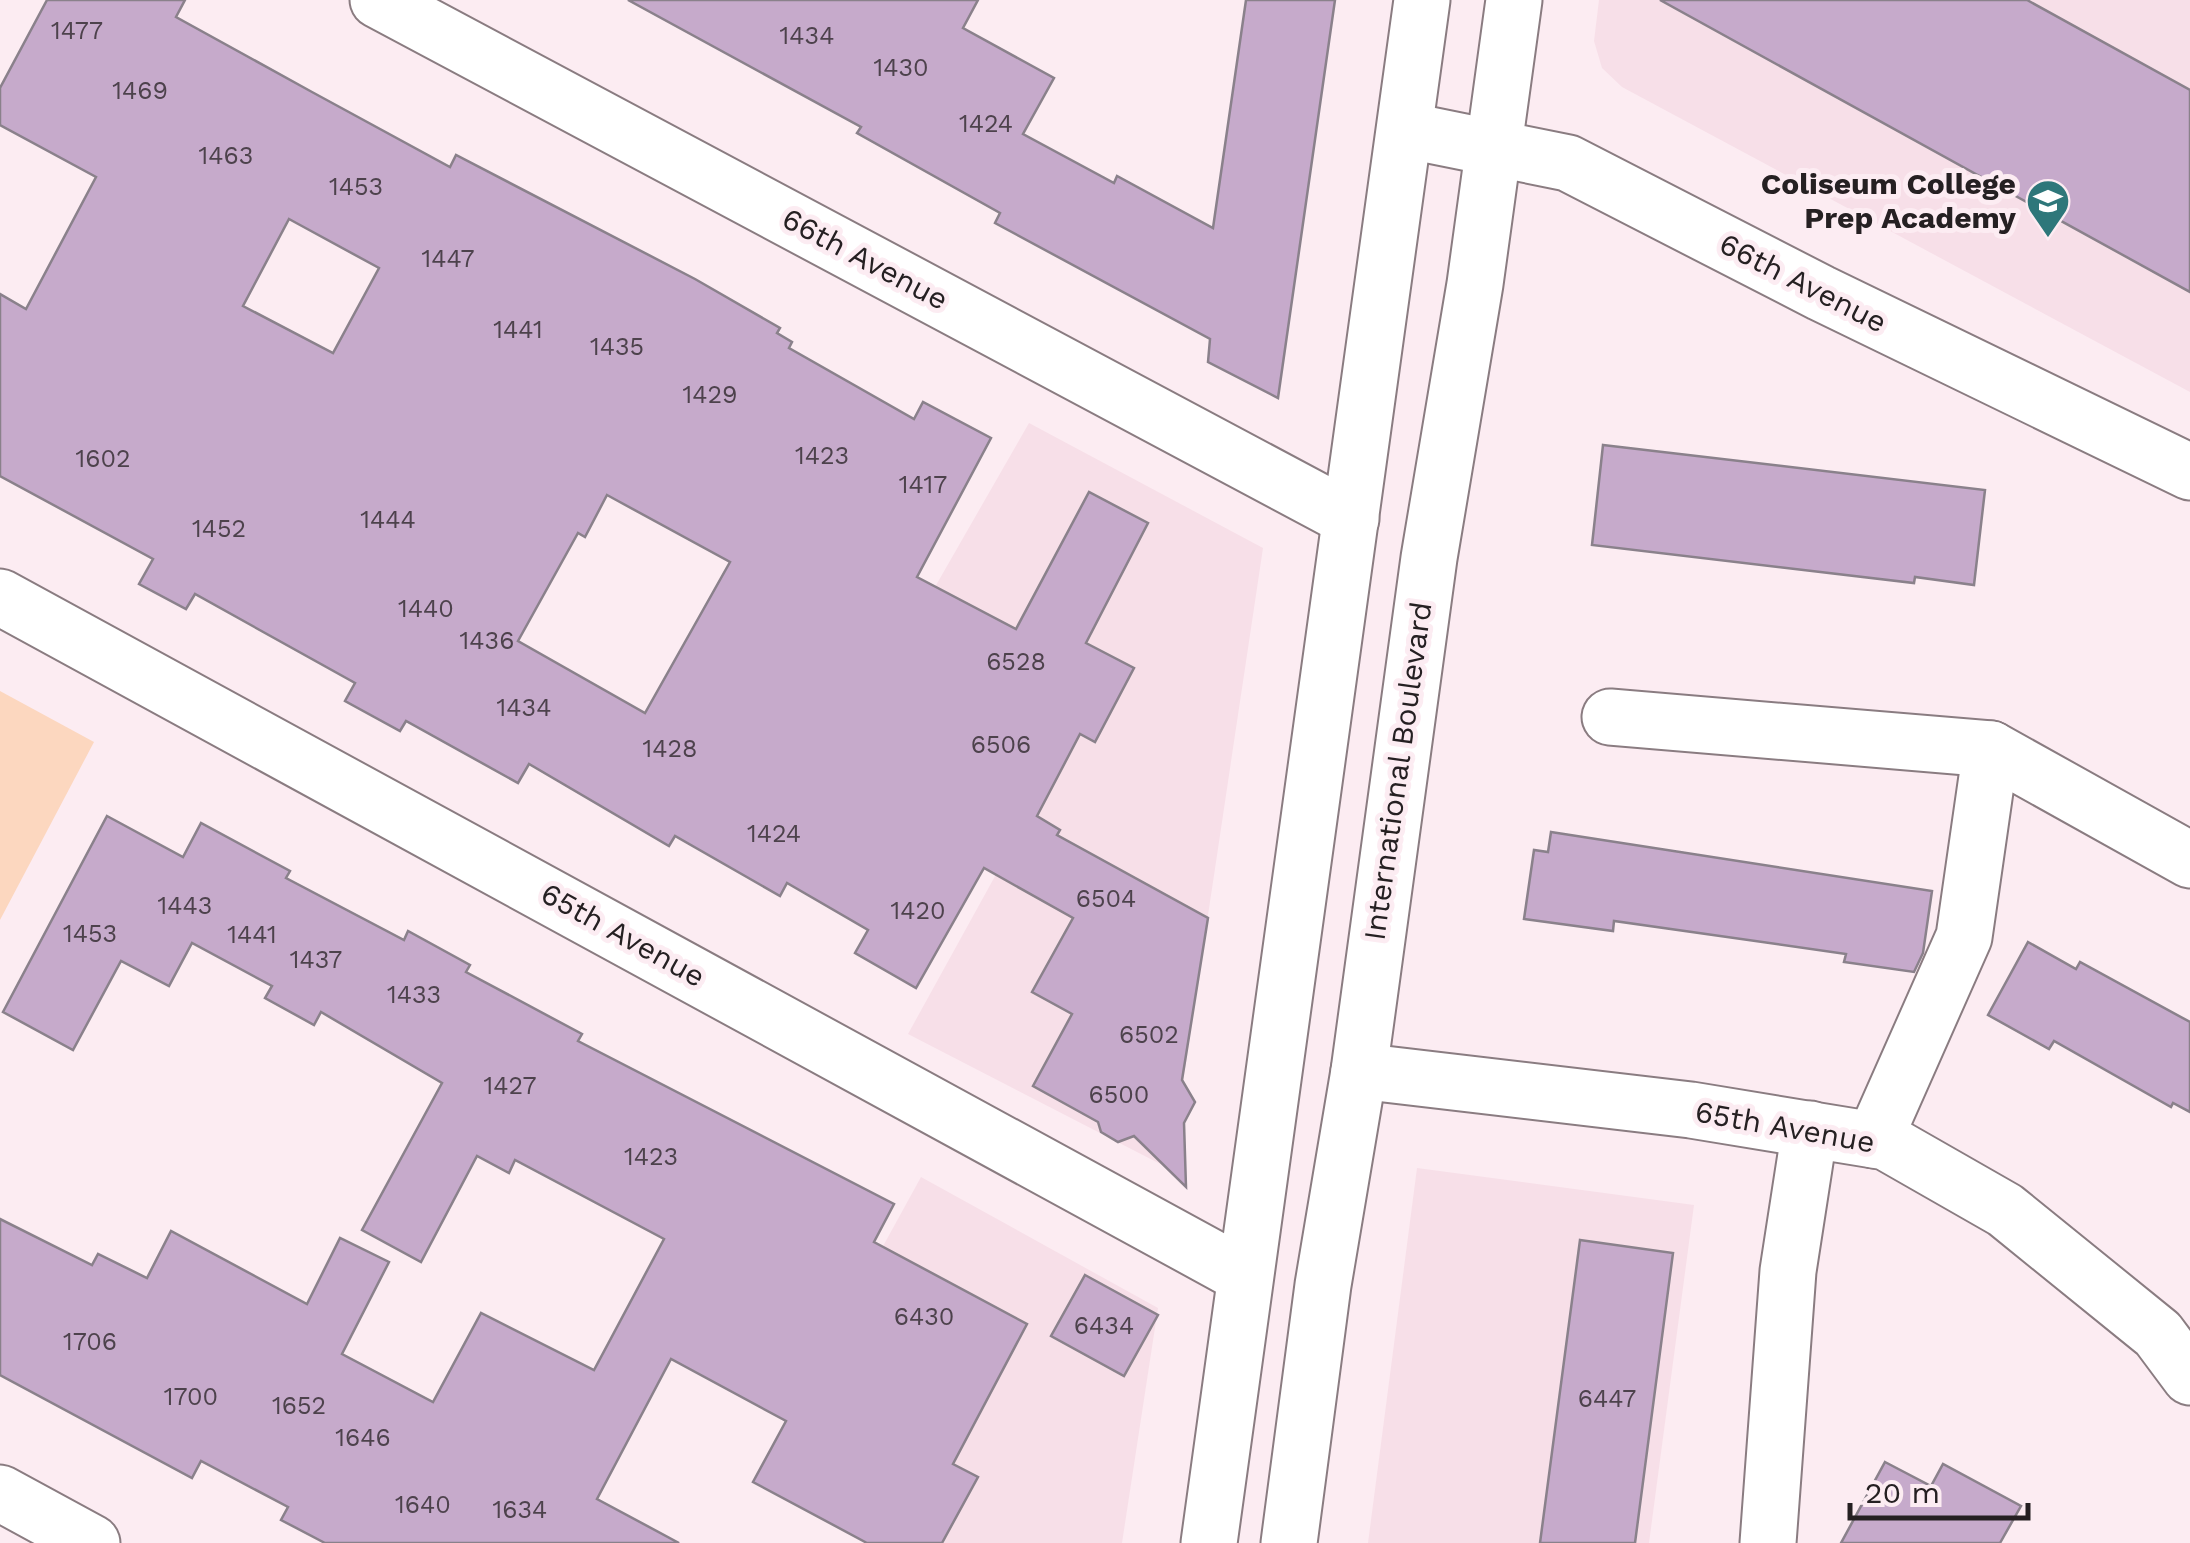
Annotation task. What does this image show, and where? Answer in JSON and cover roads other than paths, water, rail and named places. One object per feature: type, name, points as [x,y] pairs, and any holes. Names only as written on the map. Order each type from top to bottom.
[{"type":"street","name":"66th Avenue","points":[[378,0],[1351,519]]},
{"type":"street","points":[[1209,1543],[1422,0]]},
{"type":"street","name":"International Boulevard","points":[[1290,1543],[1323,1285],[1359,1071],[1429,558],[1514,0]]},
{"type":"street","name":"66th Avenue","points":[[1405,130],[1568,162],[1821,294],[2190,472]]},
{"type":"street","name":"65th Avenue","points":[[0,598],[1243,1276]]},
{"type":"street","points":[[1610,717],[1991,748],[2190,860]]},
{"type":"street","points":[[1874,1140],[1964,937],[1991,748]]},
{"type":"street","name":"65th Avenue","points":[[1359,1071],[1672,1108],[1874,1140],[2005,1210],[2158,1334],[2190,1377]]},
{"type":"street","points":[[1768,1543],[1788,1270],[1810,1129]]},
{"type":"street","points":[[0,1493],[92,1543]]},
{"type":"place","name":"Coliseum College Prep Academy","points":[[2048,239]]}]
